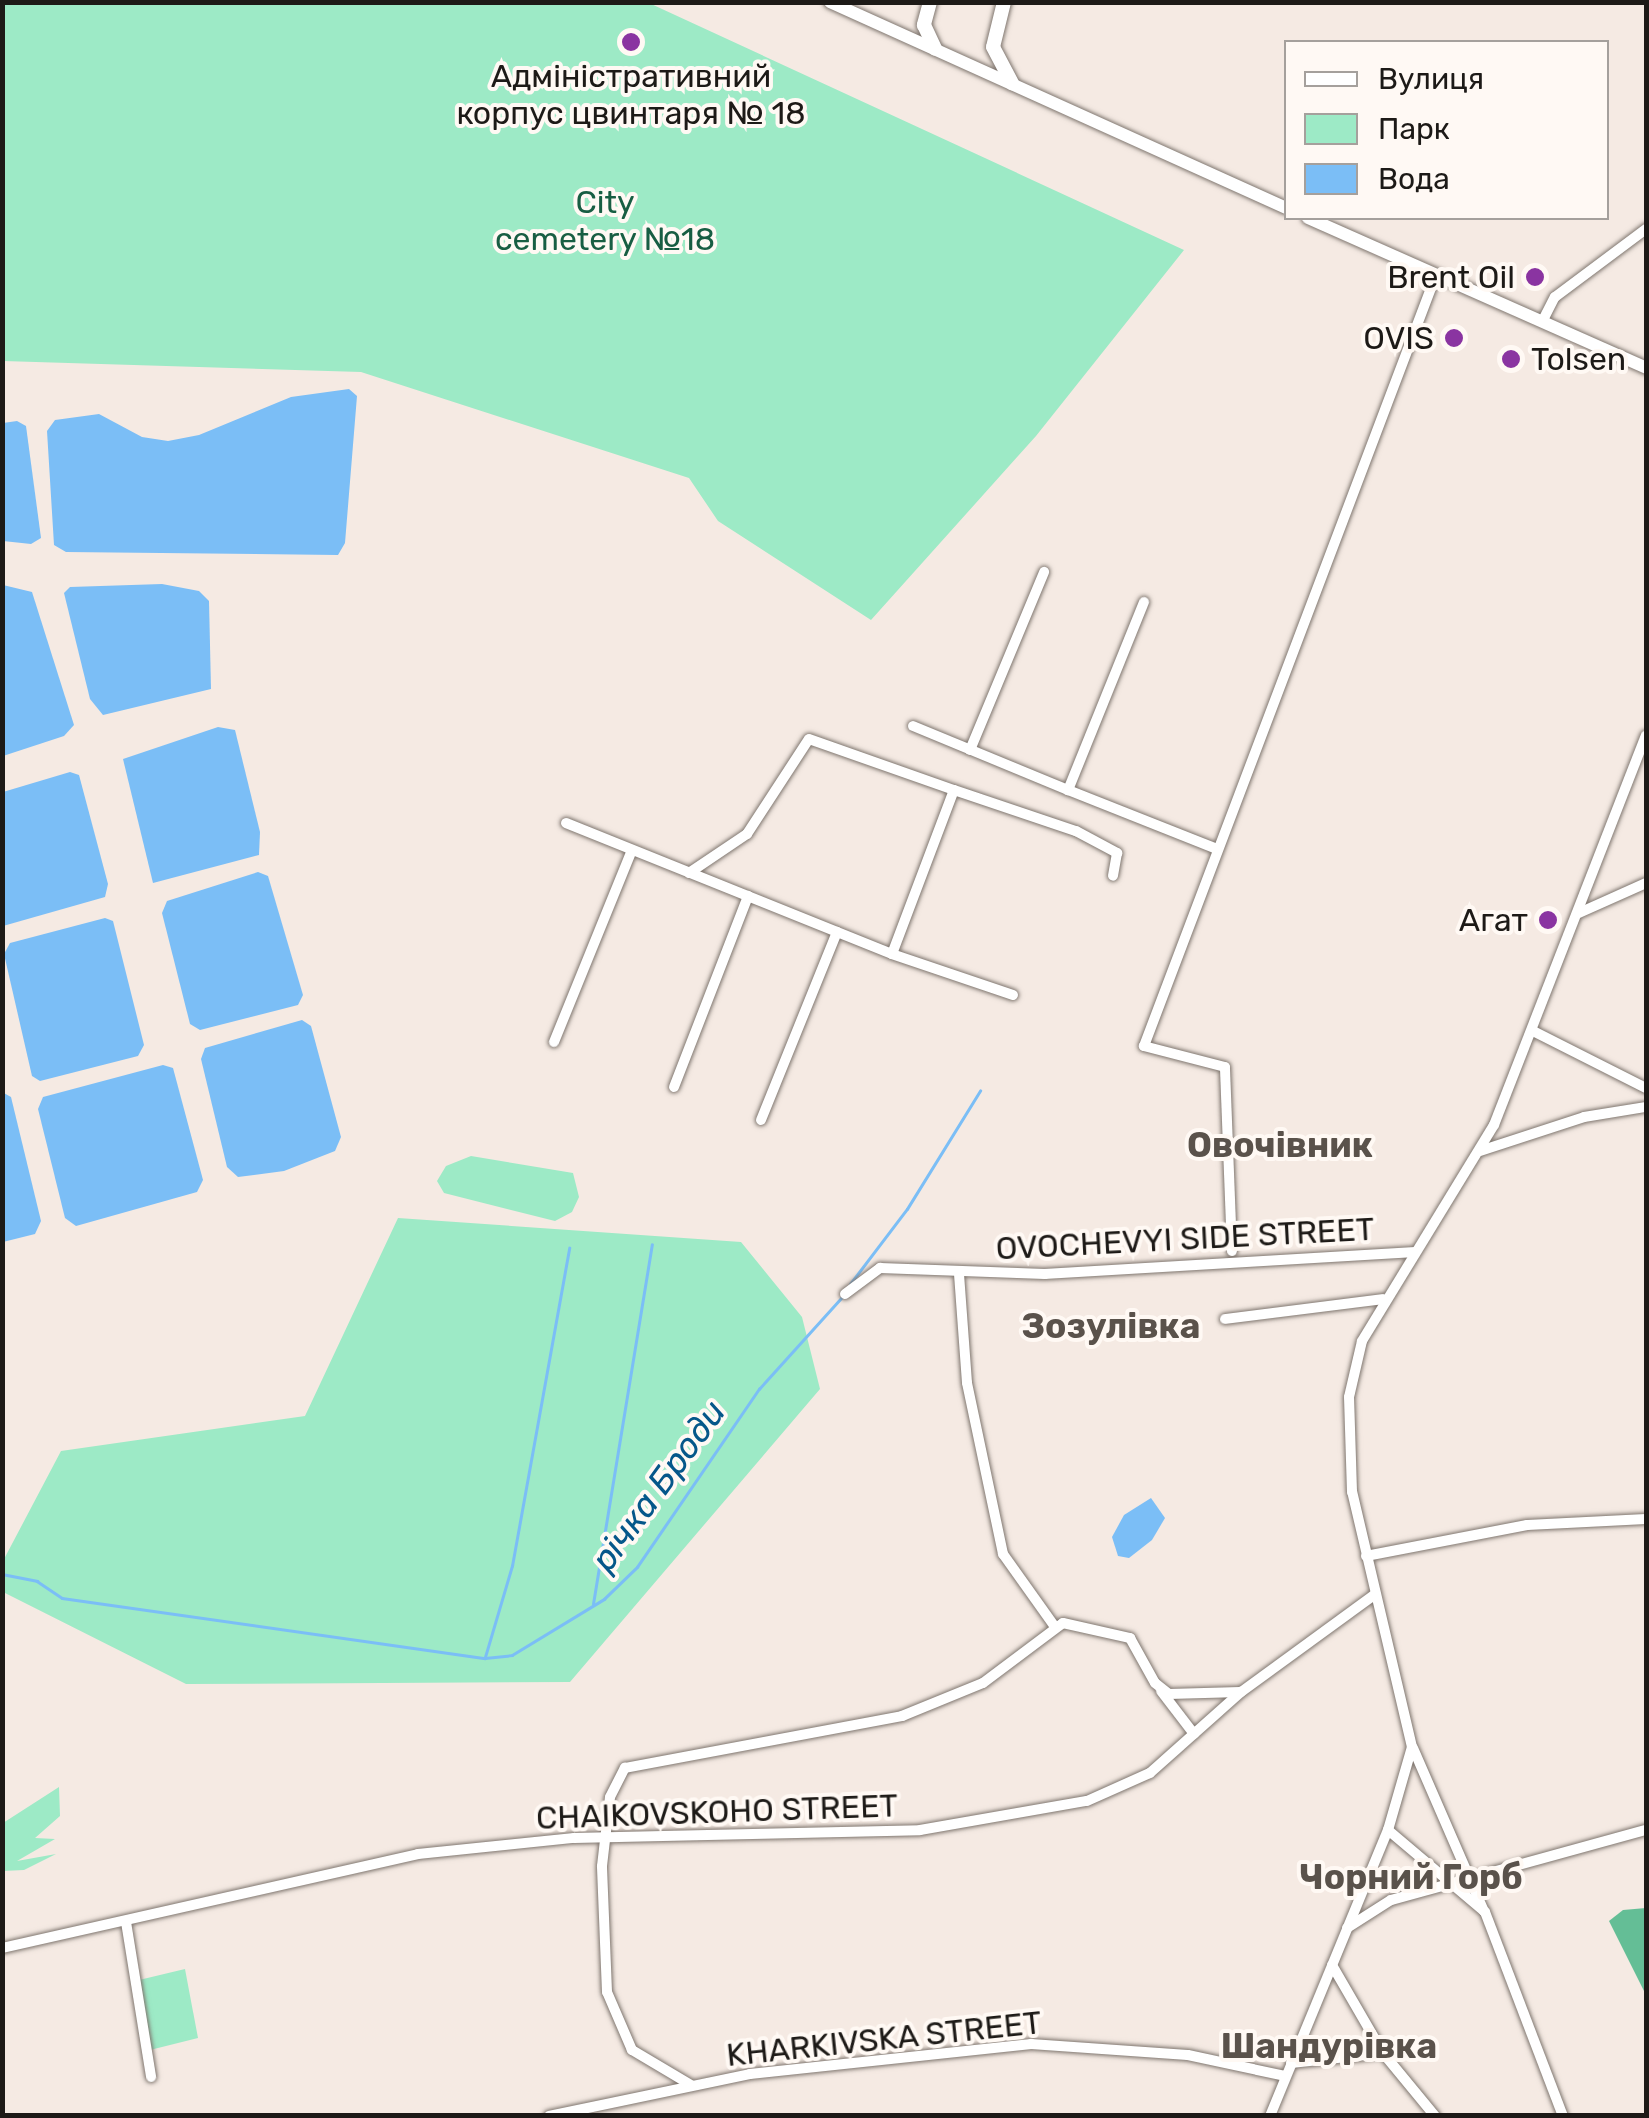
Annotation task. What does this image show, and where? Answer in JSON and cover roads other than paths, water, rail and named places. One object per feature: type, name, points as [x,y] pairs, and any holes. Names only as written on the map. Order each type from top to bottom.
[{"type":"highway","points":[[930,2],[924,26],[935,49]]},
{"type":"highway","points":[[1004,2],[993,47],[1012,83]]},
{"type":"main road","points":[[830,2],[1284,207]]},
{"type":"main road","points":[[1312,220],[1646,368]]},
{"type":"street","points":[[1542,322],[1555,298],[1646,228]]},
{"type":"street","points":[[1232,1251],[1225,1068],[1144,1046],[1436,275]]},
{"type":"street","points":[[970,750],[1044,572]]},
{"type":"street","points":[[1068,790],[1144,602]]},
{"type":"street","points":[[913,726],[1217,849]]},
{"type":"street","points":[[1563,2116],[1485,1912],[1412,1747],[1352,1492],[1349,1398],[1362,1340],[1383,1298],[1480,1151],[1579,914],[1646,736]]},
{"type":"street","points":[[690,873],[747,834],[809,739],[1076,832],[1117,853],[1114,876]]},
{"type":"street","points":[[892,954],[954,790]]},
{"type":"street","points":[[566,823],[892,954],[1013,995]]},
{"type":"street","points":[[554,1042],[632,850]]},
{"type":"street","points":[[1579,914],[1646,883]]},
{"type":"street","points":[[674,1087],[748,896]]},
{"type":"street","points":[[762,1120],[837,932]]},
{"type":"street","points":[[1532,1030],[1646,1088]]},
{"type":"street","points":[[1480,1151],[1584,1117],[1646,1106]]},
{"type":"street","name":"OVOCHEVYI SIDE STREET","points":[[845,1294],[880,1268],[958,1274],[1132,1272],[1414,1252]]},
{"type":"street","name":"OVOCHEVYI SIDE STREET","points":[[958,1274],[967,1383],[1003,1554],[1055,1627]]},
{"type":"street","points":[[1226,1318],[1383,1298]]},
{"type":"street","points":[[1366,1556],[1526,1525],[1646,1520]]},
{"type":"street","name":"CHAIKOVSKOHO STREET","points":[[2,1948],[374,1861],[605,1837],[899,1832],[988,1821],[1120,1790],[1194,1734],[1241,1692],[1374,1596]]},
{"type":"street","points":[[691,2085],[636,2054],[614,2015],[600,1912],[605,1837],[614,1786],[630,1765],[902,1716],[984,1683],[1055,1627],[1079,1622],[1118,1631],[1130,1638],[1155,1683],[1194,1734]]},
{"type":"street","points":[[1155,1683],[1190,1698],[1241,1692]]},
{"type":"street","points":[[1270,2116],[1388,1830],[1412,1747]]},
{"type":"street","points":[[1388,1830],[1447,1884],[1485,1912]]},
{"type":"street","points":[[1346,1929],[1391,1900],[1646,1830]]},
{"type":"street","points":[[126,1922],[151,2076]]},
{"type":"street","points":[[1332,1965],[1384,2052],[1435,2116]]},
{"type":"street","name":"KHARKIVSKA STREET","points":[[549,2116],[691,2085],[1031,2044],[1188,2055],[1285,2076]]},
{"type":"street","points":[[1291,2062],[1384,2052]]},
{"type":"water","points":[[349,389],[357,396],[345,543],[338,555],[66,552],[54,545],[47,431],[55,420],[99,414],[142,437],[168,441],[199,435],[291,397]]},
{"type":"water","points":[[17,421],[26,426],[41,538],[31,544],[3,541],[3,423]]},
{"type":"water","points":[[162,584],[199,591],[209,601],[211,689],[103,715],[90,699],[64,593],[70,587]]},
{"type":"water","points":[[3,585],[32,592],[74,725],[64,736],[3,756]]},
{"type":"water","points":[[218,727],[235,730],[260,832],[259,855],[153,883],[123,759]]},
{"type":"water","points":[[70,772],[79,775],[108,884],[105,897],[3,926],[3,792]]},
{"type":"water","points":[[258,872],[268,876],[303,995],[298,1005],[200,1030],[190,1024],[162,913],[167,901]]},
{"type":"water","points":[[105,918],[113,921],[144,1045],[138,1056],[40,1081],[32,1076],[4,954],[10,943]]},
{"type":"water","points":[[302,1020],[311,1026],[341,1137],[335,1151],[284,1171],[238,1177],[227,1167],[201,1059],[205,1048]]},
{"type":"water","points":[[163,1065],[173,1068],[203,1180],[197,1192],[76,1226],[65,1218],[38,1109],[43,1097]]},
{"type":"water","points":[[2,1092],[11,1097],[41,1221],[35,1234],[3,1242]]},
{"type":"water","points":[[1151,1498],[1165,1518],[1152,1540],[1129,1558],[1118,1556],[1112,1537],[1124,1515]]},
{"type":"waterway","name":"річка Броди","points":[[850,1284],[907,1209],[980,1091]]},
{"type":"waterway","points":[[593,1604],[652,1245]]},
{"type":"waterway","points":[[485,1657],[512,1566],[569,1248]]},
{"type":"waterway","name":"річка Броди","points":[[2,1574],[37,1581],[62,1598],[485,1658],[512,1655],[604,1599],[637,1567],[759,1389],[844,1295]]},
{"type":"place","name":"Адміністративний корпус цвинтаря № 18","points":[[631,42]]},
{"type":"place","name":"Brent Oil","points":[[1535,277]]},
{"type":"place","name":"OVIS","points":[[1454,338]]},
{"type":"place","name":"Tolsen","points":[[1511,359]]},
{"type":"place","name":"Агат","points":[[1548,920]]},
{"type":"district","name":"Овочівник","points":[[1280,1145]]},
{"type":"district","name":"Зозулівка","points":[[1111,1326]]},
{"type":"district","name":"Чорний Горб","points":[[1411,1877]]},
{"type":"district","name":"Шандурівка","points":[[1329,2046]]},
{"type":"park label","name":"City cemetery №18","points":[[605,222]]}]
